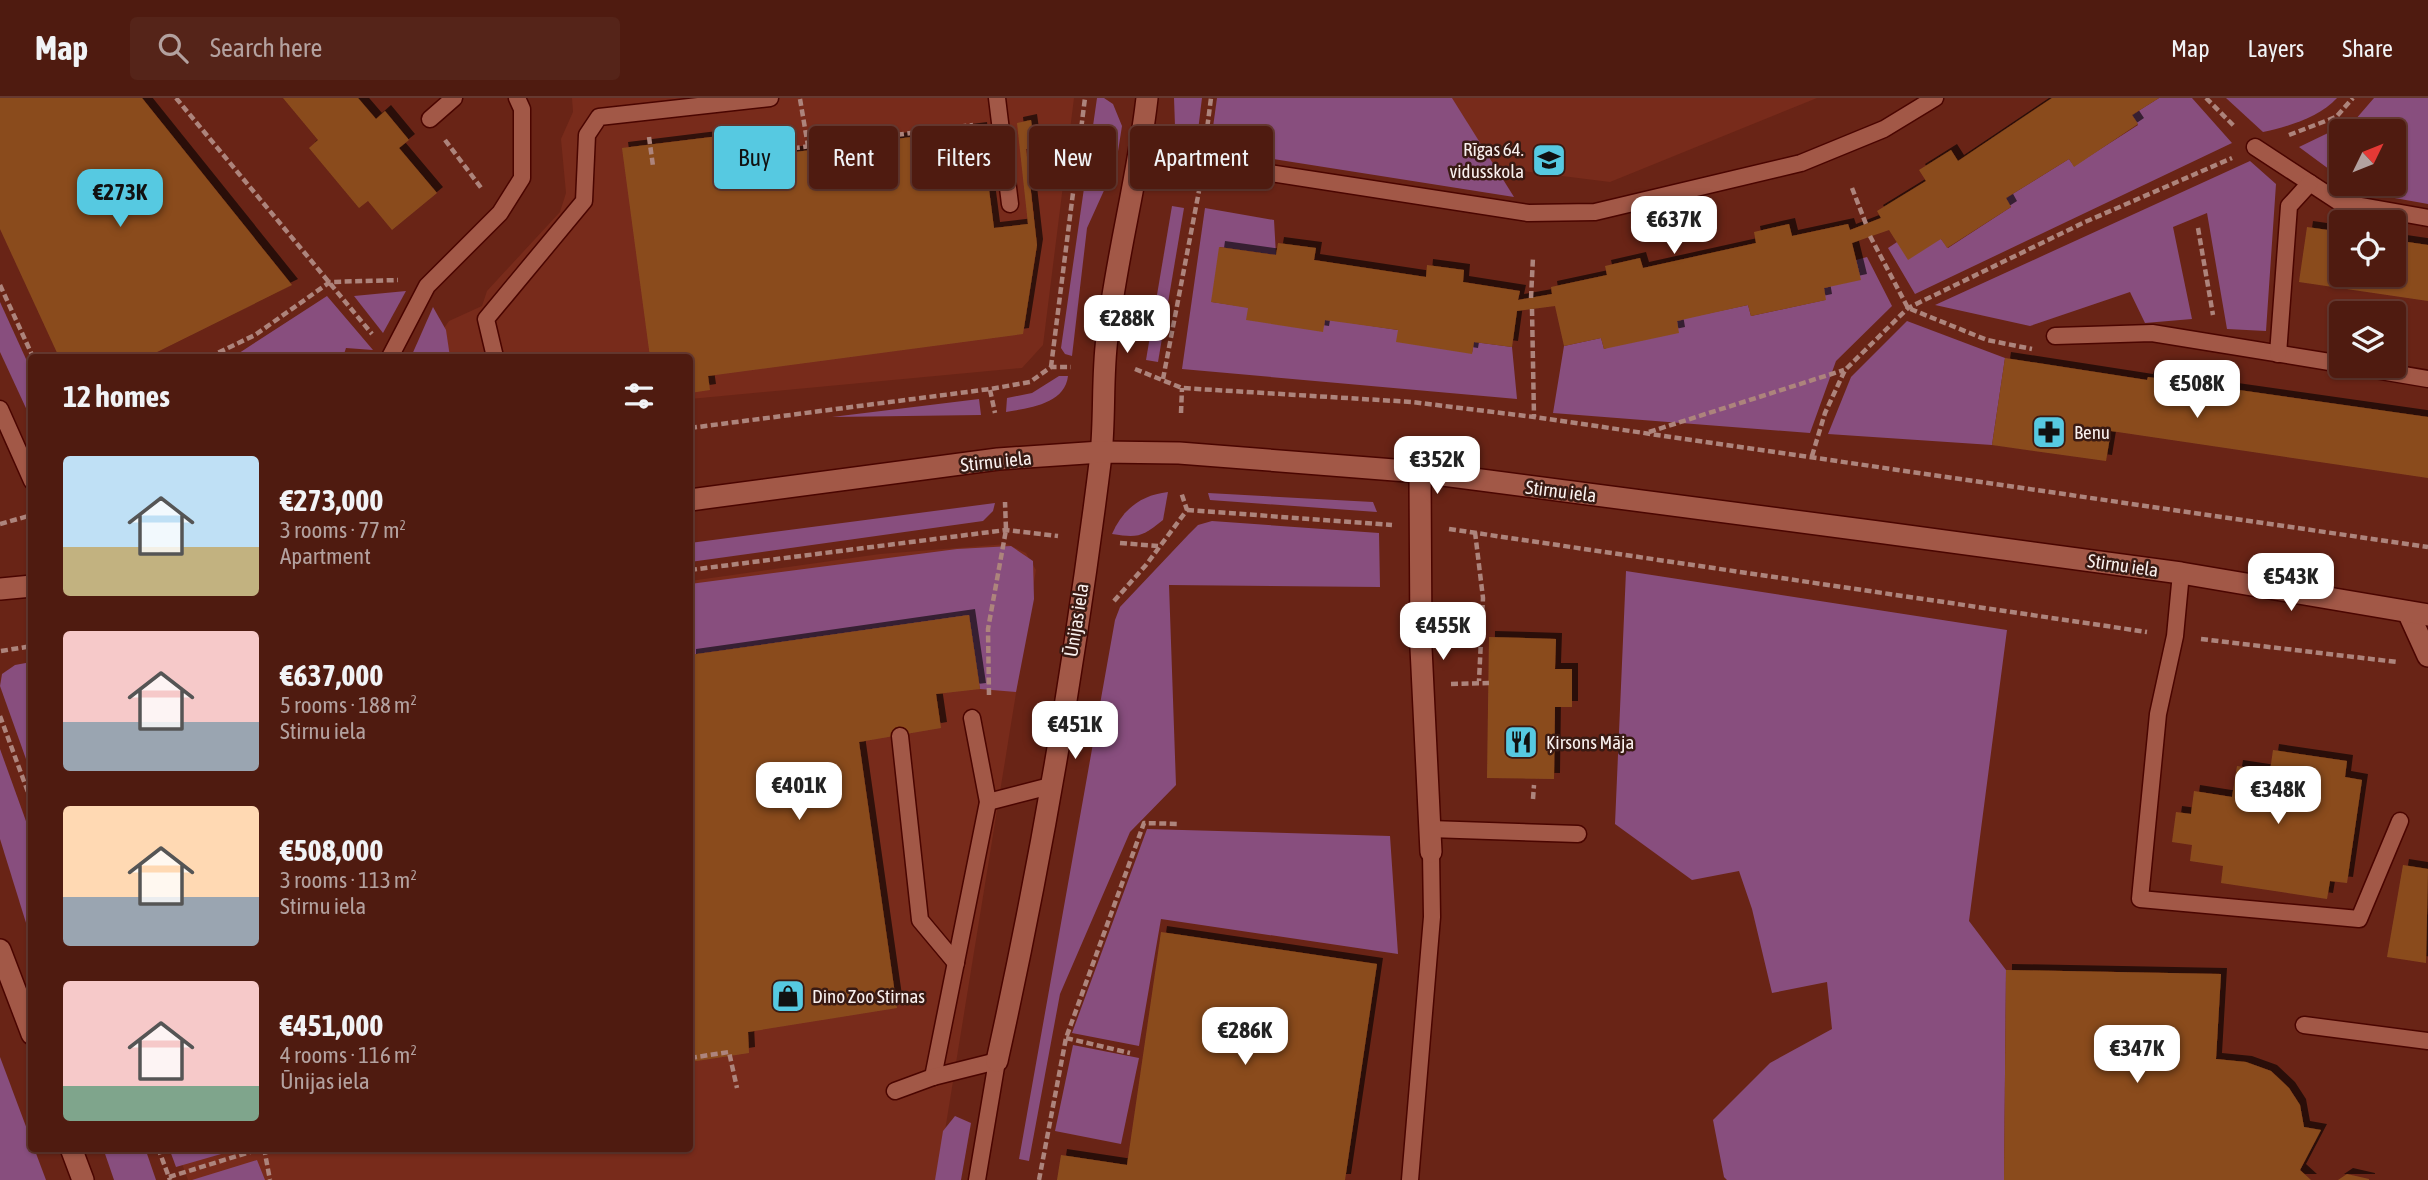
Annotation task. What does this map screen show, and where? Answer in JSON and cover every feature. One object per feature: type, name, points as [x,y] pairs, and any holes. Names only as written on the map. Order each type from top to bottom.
[{"type":"street","name":"Ūnijas iela","points":[[1144,126],[1147,98]]},
{"type":"street","name":"Ūnijas iela","points":[[997,1061],[1050,786],[1101,452],[1107,339],[1134,189]]},
{"type":"street","name":"Stirnu iela","points":[[693,500],[998,459],[1101,452],[1179,453],[1420,472],[2181,573],[2418,614]]},
{"type":"street","points":[[1420,472],[1419,525],[1431,852]]},
{"type":"street","points":[[0,589],[28,586]]},
{"type":"street","points":[[2418,614],[2428,656]]},
{"type":"street","points":[[0,950],[28,1024]]},
{"type":"street","points":[[72,1152],[83,1180]]},
{"type":"lane","points":[[430,119],[454,98]]},
{"type":"lane","points":[[392,354],[427,286],[500,213],[522,178],[522,109],[517,98]]},
{"type":"lane","points":[[494,354],[486,319],[584,201],[587,135],[599,117],[770,98]]},
{"type":"lane","points":[[1273,173],[1528,213],[1595,212],[1801,163],[1884,128],[1935,98]]},
{"type":"lane","points":[[997,99],[1010,204]]},
{"type":"lane","points":[[2256,147],[2339,202],[2428,218]]},
{"type":"lane","points":[[2278,354],[2289,206],[2311,183]]},
{"type":"lane","points":[[2055,336],[2152,333],[2329,362]]},
{"type":"lane","points":[[2406,375],[2428,379]]},
{"type":"lane","points":[[0,410],[28,472]]},
{"type":"lane","points":[[2181,573],[2175,636],[2158,714],[2140,899],[2359,919],[2400,821]]},
{"type":"lane","points":[[933,1077],[988,802],[972,718]]},
{"type":"lane","points":[[900,736],[920,920],[956,963]]},
{"type":"lane","points":[[988,802],[1050,786]]},
{"type":"lane","points":[[1430,829],[1578,834]]},
{"type":"lane","points":[[1410,1180],[1432,917],[1431,852]]},
{"type":"lane","points":[[2304,1026],[2428,1041]]},
{"type":"lane","points":[[895,1091],[933,1077],[997,1061]]},
{"type":"lane","name":"Ūnijas iela","points":[[977,1180],[997,1061]]},
{"type":"path","points":[[176,98],[388,354]]},
{"type":"path","points":[[799,98],[807,146]]},
{"type":"path","points":[[1052,368],[1085,98]]},
{"type":"path","points":[[1208,126],[1211,98]]},
{"type":"path","points":[[2206,98],[2256,147]]},
{"type":"path","points":[[1812,456],[1825,413],[1845,370],[1908,308],[2085,222],[2256,147],[2336,117],[2353,98]]},
{"type":"path","points":[[795,148],[974,125],[972,103],[997,99]]},
{"type":"path","points":[[430,119],[500,213]]},
{"type":"path","points":[[1852,188],[1866,224]]},
{"type":"path","points":[[1163,379],[1198,189]]},
{"type":"path","points":[[2198,228],[2218,344]]},
{"type":"path","points":[[1870,236],[1908,308],[1987,340],[2040,351]]},
{"type":"path","points":[[1531,298],[1532,257]]},
{"type":"path","points":[[215,354],[255,335],[330,282],[408,280],[427,286]]},
{"type":"path","points":[[0,285],[32,354]]},
{"type":"path","points":[[1532,309],[1534,417]]},
{"type":"path","points":[[693,428],[990,389],[1030,382],[1052,368],[1071,367]]},
{"type":"path","points":[[1131,370],[1139,369],[1182,388],[1412,402],[1534,417],[2428,547]]},
{"type":"path","points":[[1646,433],[1845,370]]},
{"type":"path","points":[[1181,413],[1182,388]]},
{"type":"path","points":[[990,389],[995,413]]},
{"type":"path","points":[[1181,492],[1187,510]]},
{"type":"path","points":[[972,718],[993,705],[987,690],[988,629],[1006,530],[1005,502]]},
{"type":"path","points":[[1187,510],[1419,525],[1475,532],[2175,636],[2401,662]]},
{"type":"path","points":[[1110,606],[1146,565],[1187,510]]},
{"type":"path","points":[[0,524],[28,516]]},
{"type":"path","points":[[693,570],[1006,530],[1058,536]]},
{"type":"path","points":[[1475,532],[1483,598],[1479,681]]},
{"type":"path","points":[[1110,542],[1158,546]]},
{"type":"path","points":[[0,649],[28,646]]},
{"type":"path","points":[[1460,684],[1479,681],[1489,683]]},
{"type":"path","points":[[0,716],[28,792]]},
{"type":"path","points":[[1533,799],[1534,785]]},
{"type":"path","points":[[1039,1180],[1066,1038],[1144,824],[1180,824]]},
{"type":"path","points":[[1066,1038],[1130,1053]]},
{"type":"path","points":[[693,1058],[729,1052],[737,1088]]},
{"type":"path","points":[[160,1152],[170,1179],[251,1152]]},
{"type":"path","points":[[264,1152],[270,1180]]},
{"type":"shaded area","points":[[572,98],[1074,98],[1070,126],[1029,126],[1029,189],[1063,189],[1043,345],[1022,368],[693,399],[693,354],[426,354],[449,321],[482,306],[487,291],[560,212],[566,193],[561,139],[573,112]]},
{"type":"shaded area","points":[[1097,98],[1104,98],[1113,104],[1122,126],[1116,164],[1116,126],[1093,126]]},
{"type":"shaded area","points":[[1174,98],[1202,98],[1199,126],[1175,126]]},
{"type":"shaded area","points":[[1217,98],[1452,98],[1514,197],[1273,159],[1273,126],[1213,126]]},
{"type":"shaded area","name":"Rīgas 64. vidusskola","points":[[1262,98],[1817,98],[1610,182],[1273,140],[1273,126],[1259,126]]},
{"type":"shaded area","points":[[2159,98],[2192,98],[2232,143],[1915,294],[1888,248],[1897,242],[1941,239],[1948,248],[2011,207],[2006,198],[2069,159],[2074,166],[2138,125],[2132,115]]},
{"type":"shaded area","points":[[2226,98],[2337,98],[2312,116],[2263,132]]},
{"type":"shaded area","points":[[2374,98],[2428,98],[2428,204],[2383,196],[2406,196],[2406,119],[2356,119]]},
{"type":"shaded area","points":[[2329,133],[2329,169],[2299,147]]},
{"type":"shaded area","points":[[2250,161],[2276,184],[2266,331],[2227,329],[2207,213],[2173,227],[2192,319],[2145,323],[2130,292],[2030,326],[1935,305]]},
{"type":"shaded area","points":[[1084,189],[1105,189],[1087,228],[1072,356],[1065,354],[1061,348]]},
{"type":"shaded area","points":[[1172,206],[1184,208],[1158,362],[1146,360]]},
{"type":"shaded area","points":[[1205,208],[1274,220],[1276,255],[1220,247],[1212,302],[1398,330],[1472,353],[1474,342],[1512,347],[1517,399],[1182,369]]},
{"type":"shaded area","points":[[1867,257],[1892,306],[1836,361],[1810,433],[1553,413],[1564,346],[1601,338],[1604,349],[1677,320],[1748,305],[1751,316],[1825,300],[1824,288],[1856,260]]},
{"type":"shaded area","points":[[406,291],[383,333],[354,296]]},
{"type":"shaded area","points":[[327,296],[373,350],[346,348],[344,354],[238,354]]},
{"type":"shaded area","points":[[0,302],[28,363],[28,413],[0,352]]},
{"type":"shaded area","points":[[433,307],[446,330],[450,354],[412,354]]},
{"type":"shaded area","points":[[1907,321],[2005,358],[1992,445],[1828,434],[1851,377]]},
{"type":"shaded area","points":[[1059,376],[1068,376],[1060,393],[1053,399],[1006,412],[1007,398],[1032,393]]},
{"type":"shaded area","points":[[979,399],[981,415],[832,417]]},
{"type":"shaded area","points":[[1168,492],[1163,520],[1156,526],[1139,535],[1112,534],[1122,517],[1134,505],[1149,496]]},
{"type":"shaded area","points":[[1208,493],[1373,502],[1377,512],[1210,500]]},
{"type":"shaded area","points":[[995,503],[993,511],[983,521],[693,562],[693,543]]},
{"type":"shaded area","points":[[1212,521],[1379,533],[1380,587],[1169,585],[1176,785],[1130,832],[1060,994],[1029,1161],[1019,1159],[1115,620],[1120,607],[1189,534],[1198,525]]},
{"type":"shaded area","points":[[1007,544],[1026,553],[1036,570],[937,1180],[188,1180],[178,1152],[693,1152],[693,581],[880,554]]},
{"type":"shaded area","points":[[1011,546],[1033,561],[1034,599],[1016,692],[980,689],[969,616],[693,655],[693,584],[957,549]]},
{"type":"shaded area","points":[[1626,571],[2007,630],[1969,921],[2006,970],[2004,1180],[1727,1180],[1724,1177],[1713,1120],[1770,1063],[1832,1029],[1827,982],[1772,993],[1752,909],[1739,871],[1692,880],[1615,824]]},
{"type":"shaded area","points":[[28,663],[28,765],[0,686],[2,674],[15,665]]},
{"type":"shaded area","points":[[0,749],[28,827],[28,929],[0,839]]},
{"type":"shaded area","points":[[1147,829],[1390,836],[1398,954],[1161,919],[1139,1046],[1072,1033]]},
{"type":"shaded area","points":[[1073,1045],[1139,1058],[1121,1144],[1055,1131]]},
{"type":"shaded area","points":[[0,1057],[28,1132],[28,1152],[36,1152],[46,1180],[0,1180]]},
{"type":"shaded area","points":[[955,1116],[971,1123],[961,1180],[935,1180],[943,1131]]},
{"type":"shaded area","points":[[104,1152],[146,1152],[156,1180],[114,1180]]},
{"type":"shaded area","points":[[170,1152],[228,1152],[176,1167]]},
{"type":"shaded area","points":[[257,1160],[265,1180],[192,1180]]},
{"type":"building","points":[[0,98],[142,98],[292,285],[153,354],[58,354],[0,229]]},
{"type":"building","points":[[283,98],[358,98],[376,119],[385,111],[409,140],[399,148],[437,193],[392,230],[368,201],[359,208],[309,148],[318,140]]},
{"type":"building","points":[[2052,98],[2159,98],[2132,115],[2138,124],[2074,167],[2069,159],[2006,198],[2011,207],[1947,248],[1941,239],[1908,260],[1889,230],[1852,243],[1861,280],[1824,288],[1826,300],[1751,316],[1748,305],[1677,321],[1679,333],[1604,349],[1601,338],[1564,346],[1555,306],[1517,311],[1512,347],[1474,342],[1472,354],[1396,342],[1398,330],[1325,320],[1323,332],[1246,320],[1248,308],[1211,302],[1219,247],[1276,255],[1278,243],[1316,248],[1314,260],[1426,277],[1427,265],[1464,270],[1463,282],[1520,291],[1518,300],[1552,294],[1551,287],[1607,275],[1605,266],[1640,258],[1643,268],[1756,243],[1754,232],[1789,224],[1792,236],[1848,224],[1850,230],[1881,218],[1877,211],[1926,181],[1919,170],[1951,150],[1958,161]]},
{"type":"building","points":[[1031,120],[1029,149],[1026,149],[1037,245],[1023,334],[708,376],[710,390],[693,393],[693,354],[650,354],[622,148],[714,137],[714,189],[795,189],[795,152],[809,150],[809,189],[898,189],[898,139],[912,137],[912,189],[989,189],[994,228],[1028,224],[1017,123]]},
{"type":"building","points":[[2307,227],[2329,230],[2329,286],[2299,282]]},
{"type":"building","points":[[2406,242],[2428,245],[2428,301],[2333,287],[2406,287]]},
{"type":"building","points":[[2005,358],[2147,380],[2148,377],[2428,417],[2428,478],[2111,431],[2106,461],[1992,445]]},
{"type":"building","points":[[969,615],[980,689],[936,694],[941,728],[859,742],[897,1008],[748,1032],[749,1053],[693,1062],[693,655]]},
{"type":"building","name":"Ķirsons Māja","points":[[1489,637],[1556,639],[1555,669],[1572,669],[1572,707],[1555,707],[1554,779],[1487,778]]},
{"type":"building","points":[[2273,750],[2347,761],[2345,777],[2362,780],[2347,883],[2330,881],[2327,899],[2221,883],[2223,866],[2190,861],[2192,845],[2172,842],[2176,812],[2191,814],[2194,791],[2232,797],[2237,766],[2270,771]]},
{"type":"building","points":[[2403,865],[2428,869],[2426,963],[2387,957]]},
{"type":"building","points":[[1161,932],[1377,964],[1345,1180],[1057,1180],[1061,1155],[1127,1165]]},
{"type":"building","points":[[2006,970],[2221,974],[2216,1059],[2246,1062],[2271,1071],[2289,1088],[2300,1105],[2304,1127],[2321,1130],[2300,1170],[2311,1180],[2004,1180]]},
{"type":"building","points":[[2347,1174],[2369,1179],[2369,1180],[2338,1180]]},
{"type":"place","name":"Rīgas 64. vidusskola","points":[[1549,160]]},
{"type":"place","name":"Benu","points":[[2049,432]]},
{"type":"place","name":"Ķirsons Māja","points":[[1521,742]]},
{"type":"place","name":"Dino Zoo Stirnas","points":[[788,996]]}]
